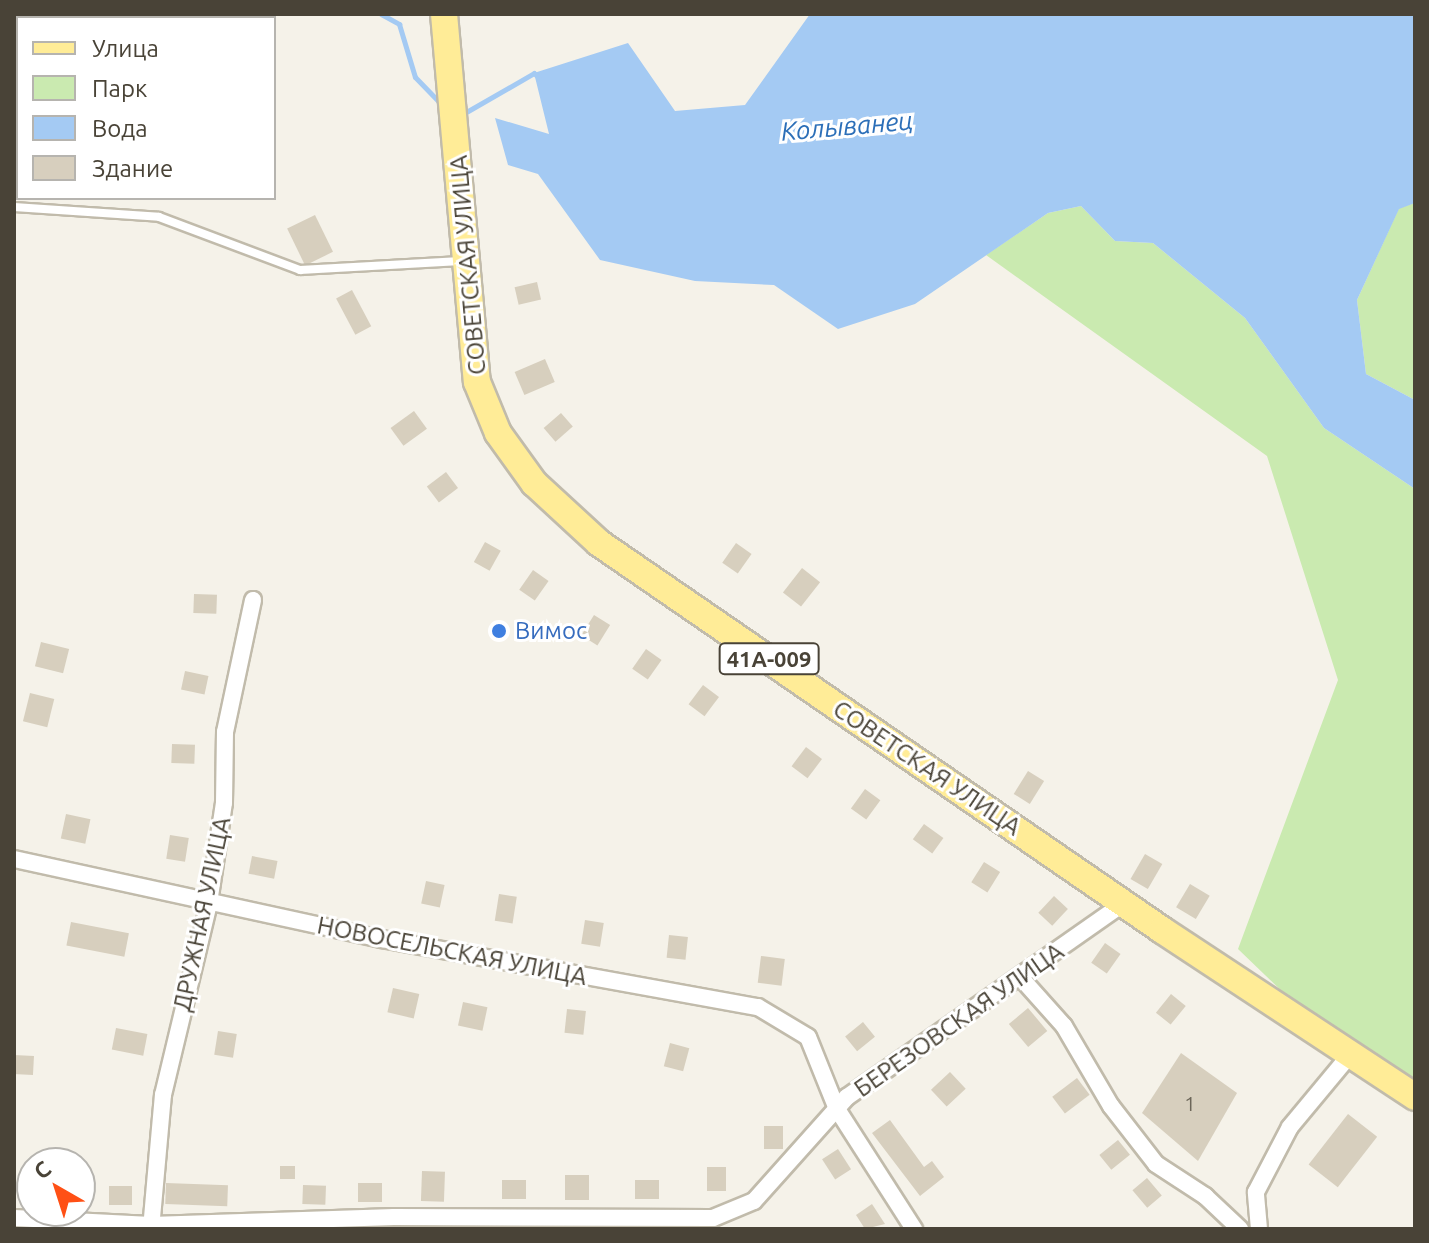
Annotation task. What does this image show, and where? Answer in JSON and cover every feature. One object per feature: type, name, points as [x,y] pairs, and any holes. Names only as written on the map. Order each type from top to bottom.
[{"type":"main road","name":"СОВЕТСКАЯ УЛИЦА","points":[[444,14],[477,382],[498,433],[534,483],[599,543],[1349,1056],[1415,1097]]},
{"type":"street","name":"ДРУЖНАЯ УЛИЦА","points":[[151,1227],[163,1095],[209,903],[224,803],[225,732],[253,600]]},
{"type":"street","name":"НОВОСЕЛЬСКАЯ УЛИЦА","points":[[14,859],[209,903],[758,1007],[808,1037],[837,1109],[914,1229]]},
{"type":"street","name":"БЕРЕЗОВСКАЯ УЛИЦА","points":[[14,1218],[151,1227],[394,1217],[660,1225],[713,1218],[754,1201],[837,1109],[1124,903]]},
{"type":"street","points":[[1022,979],[1064,1026],[1111,1106],[1156,1164],[1205,1196],[1240,1229]]},
{"type":"street","points":[[1259,1229],[1256,1192],[1290,1127],[1349,1056]]},
{"type":"lane","points":[[14,207],[159,217],[300,270],[466,261]]},
{"type":"green space","points":[[1415,203],[1415,400],[1366,374],[1357,300],[1399,208]]},
{"type":"green space","points":[[1081,206],[1115,241],[1153,243],[1245,318],[1324,428],[1415,489],[1415,1088],[1349,1056],[1238,949],[1338,680],[1267,456],[986,255],[1048,213]]},
{"type":"water","points":[[810,14],[1415,14],[1415,203],[1399,209],[1357,300],[1366,374],[1415,400],[1415,489],[1324,428],[1245,318],[1153,243],[1115,241],[1081,206],[1048,213],[915,304],[838,329],[774,285],[695,281],[600,260],[538,174],[508,165],[495,118],[549,134],[534,73],[628,43],[675,111],[745,105]]},
{"type":"building","points":[[315,215],[333,252],[305,265],[287,229]]},
{"type":"building","points":[[537,282],[541,300],[519,305],[515,287]]},
{"type":"building","points":[[352,290],[371,326],[355,335],[336,298]]},
{"type":"building","points":[[545,359],[555,382],[524,395],[515,372]]},
{"type":"building","points":[[414,411],[427,429],[403,446],[391,428]]},
{"type":"building","points":[[561,413],[573,427],[555,442],[544,428]]},
{"type":"building","points":[[446,472],[458,488],[439,502],[427,486]]},
{"type":"building","points":[[485,542],[501,551],[490,571],[474,562]]},
{"type":"building","points":[[736,543],[752,554],[738,574],[722,563]]},
{"type":"building","points":[[802,568],[820,582],[801,607],[783,592]]},
{"type":"building","points":[[533,570],[549,581],[535,601],[519,590]]},
{"type":"building","points":[[194,594],[217,595],[216,614],[193,613]]},
{"type":"building","points":[[594,615],[610,625],[597,645],[581,635]]},
{"type":"building","points":[[41,642],[69,649],[63,673],[35,666]]},
{"type":"building","points":[[646,649],[662,660],[648,680],[632,669]]},
{"type":"building","points":[[185,671],[208,676],[205,695],[181,690]]},
{"type":"building","points":[[703,685],[719,697],[705,716],[689,704]]},
{"type":"building","points":[[30,693],[54,699],[47,727],[23,721]]},
{"type":"building","points":[[172,744],[195,745],[194,764],[171,763]]},
{"type":"building","points":[[806,747],[822,759],[808,778],[792,766]]},
{"type":"building","points":[[1028,771],[1044,781],[1030,804],[1014,794]]},
{"type":"building","points":[[865,789],[880,800],[866,820],[851,808]]},
{"type":"building","points":[[66,814],[90,819],[85,844],[61,838]]},
{"type":"building","points":[[924,824],[943,838],[932,853],[913,839]]},
{"type":"building","points":[[170,835],[189,838],[185,862],[166,859]]},
{"type":"building","points":[[1145,854],[1162,864],[1148,889],[1130,879]]},
{"type":"building","points":[[252,856],[278,861],[274,879],[249,874]]},
{"type":"building","points":[[984,862],[1000,872],[987,892],[971,882]]},
{"type":"building","points":[[426,881],[445,885],[440,907],[421,903]]},
{"type":"building","points":[[1190,884],[1210,896],[1196,919],[1176,907]]},
{"type":"building","points":[[499,894],[517,897],[513,923],[495,921]]},
{"type":"building","points":[[1054,896],[1068,909],[1052,926],[1038,913]]},
{"type":"building","points":[[585,920],[604,923],[600,947],[581,944]]},
{"type":"building","points":[[71,922],[129,933],[124,957],[66,946]]},
{"type":"building","points":[[669,935],[688,937],[685,960],[667,958]]},
{"type":"building","points":[[1105,943],[1121,954],[1107,974],[1091,963]]},
{"type":"building","points":[[761,956],[785,959],[782,986],[758,983]]},
{"type":"building","points":[[393,988],[419,994],[414,1018],[387,1012]]},
{"type":"building","points":[[1171,994],[1186,1006],[1171,1025],[1156,1013]]},
{"type":"building","points":[[463,1002],[487,1007],[482,1031],[458,1025]]},
{"type":"building","points":[[1028,1008],[1047,1031],[1028,1047],[1009,1024]]},
{"type":"building","points":[[567,1009],[586,1011],[583,1035],[564,1033]]},
{"type":"building","points":[[863,1022],[875,1037],[857,1051],[845,1036]]},
{"type":"building","points":[[116,1028],[147,1034],[143,1056],[112,1050]]},
{"type":"building","points":[[218,1031],[237,1034],[233,1058],[214,1055]]},
{"type":"building","points":[[670,1043],[689,1048],[683,1071],[664,1066]]},
{"type":"building","points":[[1181,1053],[1237,1093],[1198,1161],[1142,1113]]},
{"type":"building","points":[[14,1055],[34,1056],[33,1075],[14,1074]]},
{"type":"building","points":[[950,1072],[966,1089],[947,1107],[931,1090]]},
{"type":"building","points":[[1077,1078],[1090,1095],[1065,1113],[1052,1097]]},
{"type":"building","points":[[1348,1114],[1377,1137],[1338,1187],[1309,1164]]},
{"type":"building","points":[[890,1120],[924,1167],[932,1161],[944,1177],[920,1196],[872,1133]]},
{"type":"building","points":[[764,1126],[783,1126],[783,1149],[764,1149]]},
{"type":"building","points":[[1118,1140],[1130,1155],[1111,1170],[1099,1155]]},
{"type":"building","points":[[838,1149],[851,1169],[835,1179],[822,1159]]},
{"type":"building","points":[[280,1166],[295,1166],[295,1179],[280,1179]]},
{"type":"building","points":[[707,1167],[726,1167],[726,1191],[707,1191]]},
{"type":"building","points":[[422,1171],[445,1172],[444,1202],[421,1201]]},
{"type":"building","points":[[565,1175],[589,1175],[589,1200],[565,1200]]},
{"type":"building","points":[[1147,1178],[1162,1196],[1147,1208],[1132,1190]]},
{"type":"building","points":[[502,1180],[526,1180],[526,1199],[502,1199]]},
{"type":"building","points":[[635,1180],[659,1180],[659,1199],[635,1199]]},
{"type":"building","points":[[166,1183],[228,1185],[227,1206],[165,1204]]},
{"type":"building","points":[[358,1183],[382,1183],[382,1202],[358,1202]]},
{"type":"building","points":[[303,1185],[326,1186],[325,1205],[302,1204]]},
{"type":"building","points":[[109,1186],[132,1186],[132,1205],[109,1205]]},
{"type":"building","points":[[872,1204],[885,1224],[865,1229],[856,1215]]},
{"type":"waterway","name":"Колыванец","points":[[381,14],[399,24],[415,77],[442,105]]},
{"type":"waterway","name":"Колыванец","points":[[461,115],[534,73],[538,77]]},
{"type":"place","name":"Вимос","points":[[499,631]]}]
